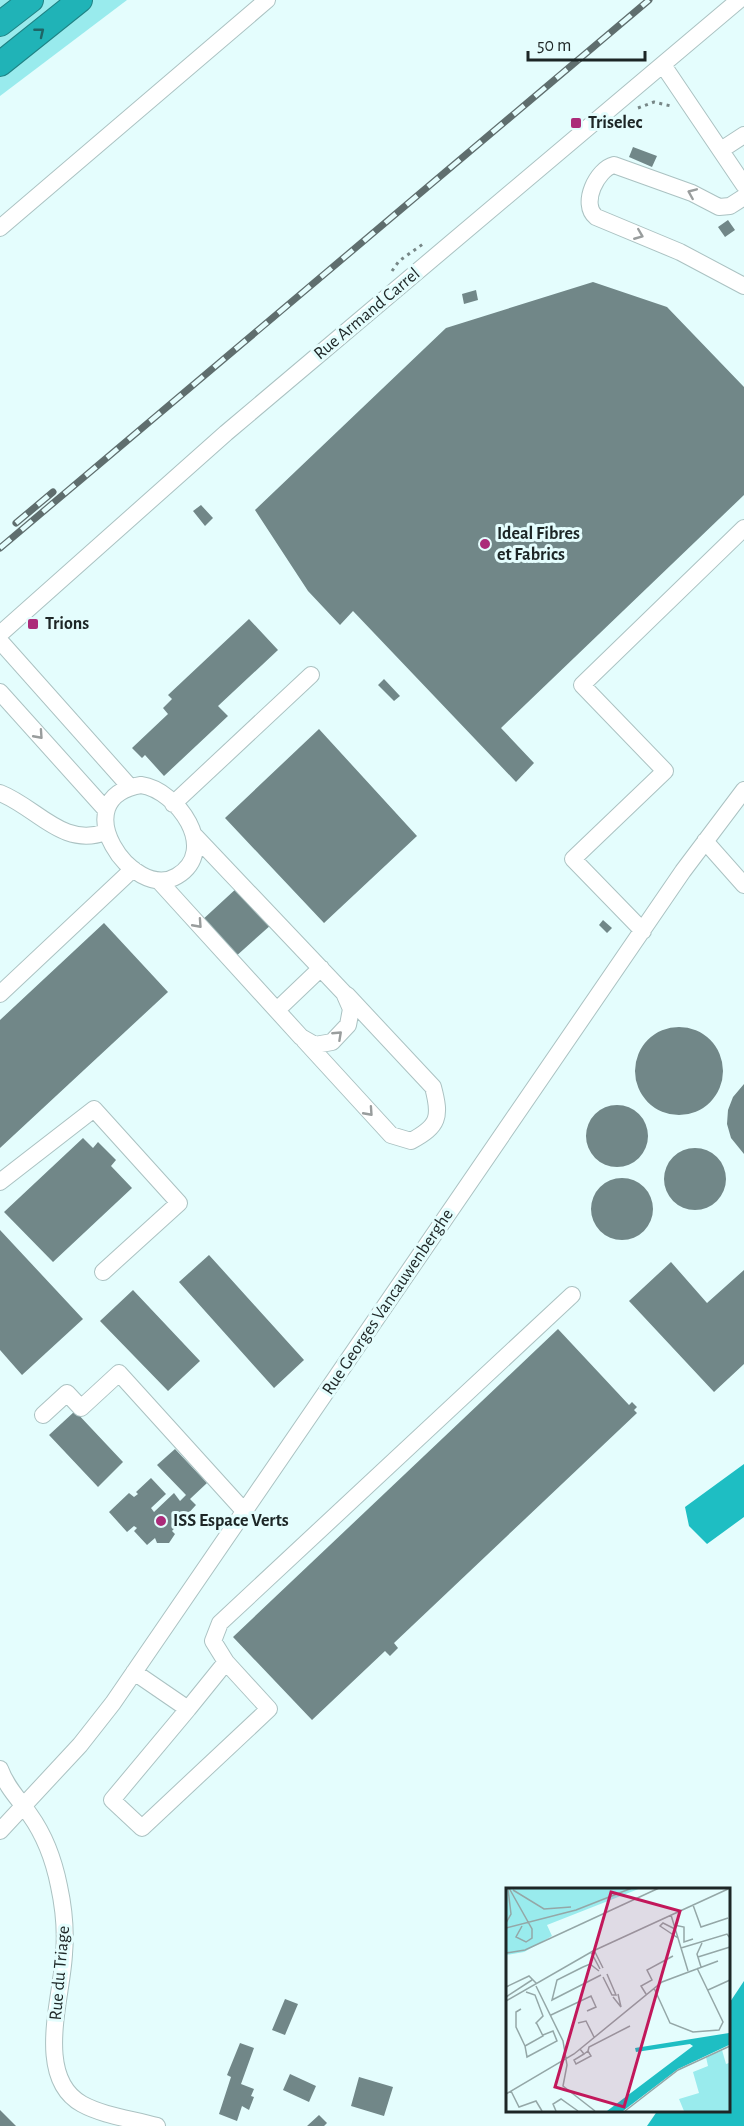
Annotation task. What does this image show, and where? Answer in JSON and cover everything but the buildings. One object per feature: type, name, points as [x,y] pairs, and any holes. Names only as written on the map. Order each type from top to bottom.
[{"type":"highway","points":[[0,24],[31,0]]},
{"type":"highway","points":[[0,64],[80,0]]},
{"type":"street","points":[[0,228],[267,0]]},
{"type":"street","name":"Rue Armand Carrel","points":[[0,634],[226,433],[739,0]]},
{"type":"street","points":[[663,65],[744,185]]},
{"type":"street","points":[[721,150],[744,135]]},
{"type":"street","points":[[744,197],[730,206],[719,207],[692,193],[614,165],[601,173],[589,204],[591,213],[596,217],[680,252],[744,286]]},
{"type":"street","points":[[643,931],[573,860],[665,771],[582,685],[744,528]]},
{"type":"street","points":[[0,641],[130,787]]},
{"type":"street","points":[[173,804],[311,675]]},
{"type":"street","points":[[0,692],[106,810]]},
{"type":"street","points":[[159,881],[391,1135],[411,1141],[428,1132],[437,1119],[438,1104],[433,1087],[195,836],[190,825],[163,793],[152,787],[130,787],[111,800],[106,810],[106,832],[111,843],[138,874],[159,881],[175,878],[185,871],[192,861],[195,836]]},
{"type":"street","name":"Rue Georges Vancauwenberghe","points":[[0,1831],[80,1745],[134,1672],[705,841],[744,790]]},
{"type":"street","points":[[0,793],[72,836],[90,838],[106,832]]},
{"type":"street","points":[[705,841],[744,885]]},
{"type":"street","points":[[0,994],[134,869]]},
{"type":"street","points":[[277,1010],[321,968]]},
{"type":"street","points":[[301,1037],[315,1045],[332,1042],[348,1025],[351,1009],[344,993]]},
{"type":"street","points":[[0,1182],[94,1109],[179,1203],[103,1272]]},
{"type":"street","points":[[226,1662],[112,1800],[142,1828],[269,1709],[226,1662],[213,1641],[220,1623],[572,1295]]},
{"type":"street","points":[[43,1415],[68,1393],[81,1408],[119,1373],[245,1512]]},
{"type":"street","points":[[134,1672],[188,1709]]},
{"type":"street","name":"Rue du Triage","points":[[0,1769],[7,1786],[34,1822],[49,1852],[64,1911],[64,1957],[54,2039],[54,2060],[59,2078],[69,2093],[82,2104],[157,2126]]},
{"type":"shaded area","points":[[0,0],[127,0],[0,96]]},
{"type":"shaded area","points":[[744,1464],[744,1517],[707,1544],[689,1526],[685,1507]]},
{"type":"shaded area","points":[[744,1981],[744,2126],[647,2126],[657,2111],[729,2111],[729,2004]]},
{"type":"railway","points":[[0,548],[649,0]]},
{"type":"railway","points":[[16,523],[53,492]]},
{"type":"place","name":"Triselec","points":[[576,123]]},
{"type":"place","name":"Ideal Fibres et Fabrics","points":[[485,544]]},
{"type":"place","name":"Trions","points":[[33,624]]},
{"type":"place","name":"ISS Espace Verts","points":[[161,1521]]}]
